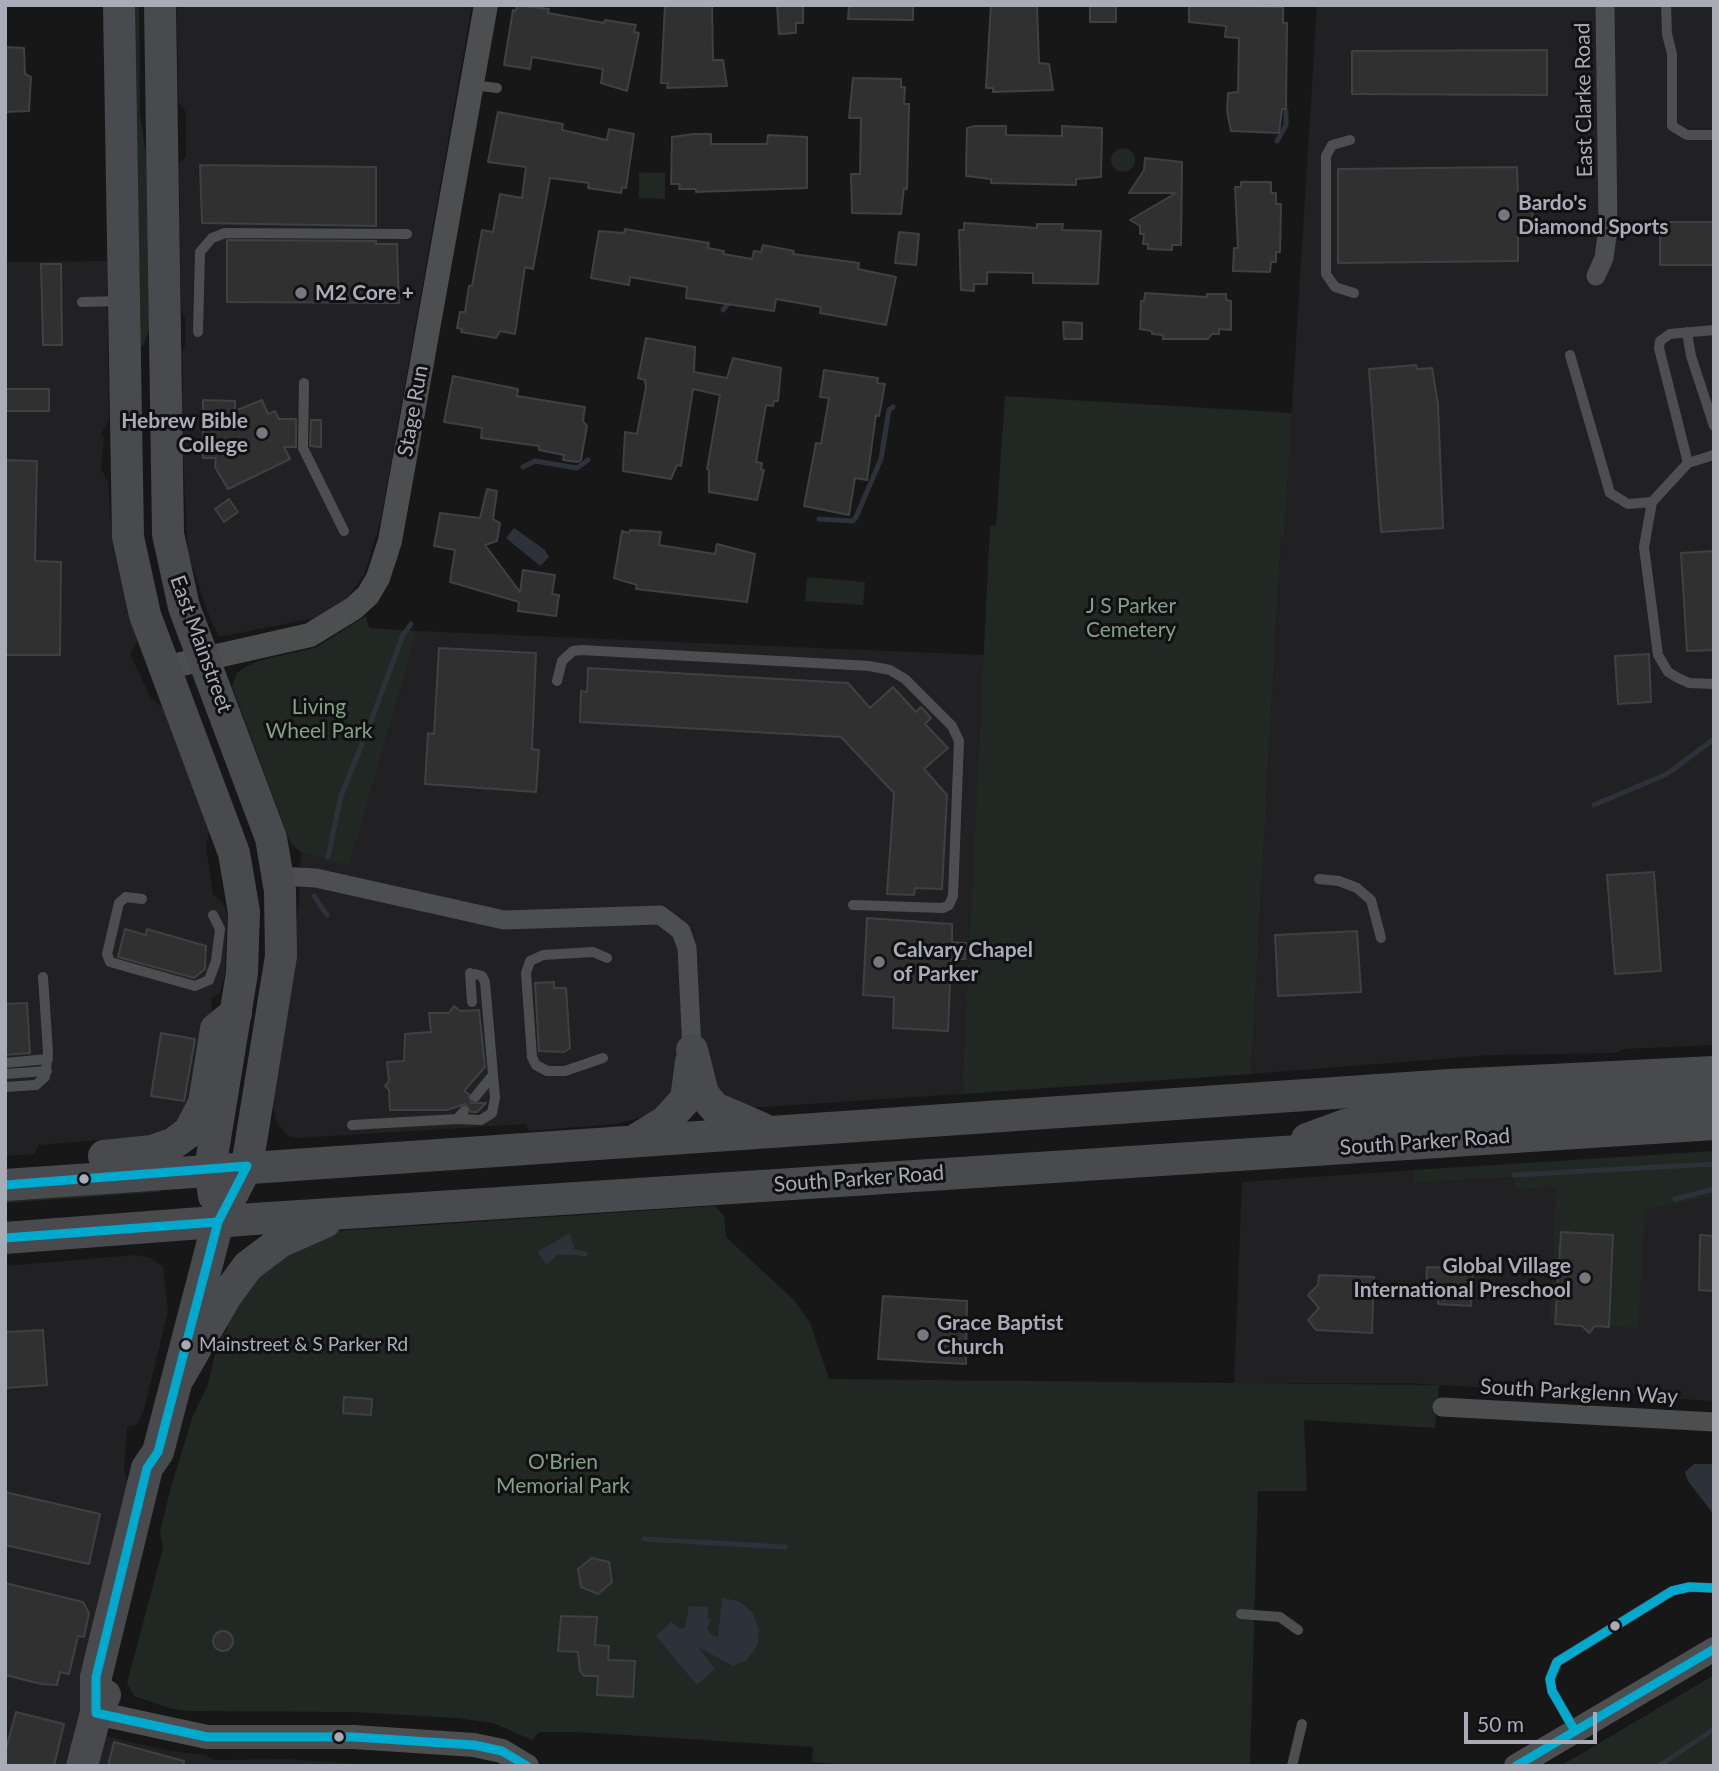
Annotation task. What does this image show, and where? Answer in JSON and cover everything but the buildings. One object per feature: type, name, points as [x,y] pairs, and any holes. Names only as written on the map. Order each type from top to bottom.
[{"type":"main road","name":"East Mainstreet","points":[[119,5],[125,454],[131,555],[143,607],[164,668],[228,833],[242,896],[244,956],[210,1168],[218,1222]]},
{"type":"main road","name":"East Mainstreet","points":[[82,1766],[96,1713],[111,1682],[161,1473],[158,1452],[218,1222],[247,1166],[279,973],[281,938],[278,877],[260,803],[203,658],[172,563],[165,505],[160,5]]},
{"type":"main road","points":[[125,454],[137,456],[144,466],[155,547],[159,555],[172,563]]},
{"type":"main road","points":[[196,747],[218,767],[255,864],[278,877]]},
{"type":"main road","points":[[5,1184],[57,1160],[152,1151],[183,1137],[196,1121],[204,1103],[216,1029],[236,1013]]},
{"type":"main road","points":[[692,1050],[703,1094],[715,1108],[740,1121],[773,1132]]},
{"type":"main road","points":[[634,1141],[666,1121],[686,1100],[692,1050]]},
{"type":"main road","points":[[5,1184],[1450,1085],[1714,1072]]},
{"type":"main road","points":[[1269,1152],[1345,1125],[1377,1117],[1714,1096]]},
{"type":"main road","name":"South Parker Road","points":[[5,1238],[350,1212],[1714,1124]]},
{"type":"main road","points":[[178,1379],[234,1284],[248,1266],[287,1238],[350,1212]]},
{"type":"street","name":"Stage Run","points":[[164,668],[321,631],[347,614],[368,595],[382,569],[393,527],[486,5]]},
{"type":"street","name":"East Clarke Road","points":[[1597,276],[1604,258],[1608,228],[1605,5]]},
{"type":"street","points":[[278,877],[316,878],[504,920],[660,915],[681,931],[687,948],[692,1050]]},
{"type":"street","name":"South Parkglenn Way","points":[[1442,1407],[1714,1422]]},
{"type":"street","points":[[1516,1766],[1714,1649]]},
{"type":"street","points":[[96,1713],[207,1737],[354,1737],[474,1745],[502,1751],[527,1766]]},
{"type":"lane","points":[[1665,5],[1667,34],[1672,54],[1672,126],[1675,131],[1687,135],[1714,135]]},
{"type":"lane","points":[[470,85],[497,88]]},
{"type":"lane","points":[[1350,140],[1332,145],[1326,156],[1326,274],[1335,287],[1354,293]]},
{"type":"lane","points":[[198,332],[200,252],[212,238],[225,233],[407,234]]},
{"type":"lane","points":[[82,302],[123,301]]},
{"type":"lane","points":[[1688,463],[1659,348],[1660,341],[1670,334],[1714,330]]},
{"type":"lane","points":[[1686,332],[1714,426]]},
{"type":"lane","points":[[1570,355],[1610,493],[1628,504],[1652,502]]},
{"type":"lane","points":[[304,383],[303,448],[344,531]]},
{"type":"lane","points":[[1714,455],[1688,463],[1652,502],[1644,547],[1658,655],[1668,672],[1678,678],[1689,683],[1714,684]]},
{"type":"lane","points":[[556,681],[562,661],[573,651],[581,650],[869,666],[890,670],[905,679],[952,726],[958,741],[953,896],[949,905],[943,908],[853,905]]},
{"type":"lane","points":[[1319,879],[1348,884],[1371,900],[1381,938]]},
{"type":"lane","points":[[142,899],[126,897],[119,903],[107,954],[110,962],[195,986],[209,980],[216,961],[220,929],[213,915]]},
{"type":"lane","points":[[603,1058],[565,1071],[547,1071],[536,1065],[531,1056],[526,973],[530,961],[543,955],[593,952],[607,958]]},
{"type":"lane","points":[[352,1125],[461,1115],[481,1120],[492,1113],[495,1098],[485,982],[482,976],[472,974],[472,1002]]},
{"type":"lane","points":[[5,1087],[36,1085],[42,1081],[47,1070],[43,977]]},
{"type":"lane","points":[[5,1063],[48,1059]]},
{"type":"lane","points":[[5,1074],[47,1070]]},
{"type":"lane","points":[[475,1097],[493,1075]]},
{"type":"lane","points":[[1575,1731],[1552,1691],[1550,1679],[1557,1662],[1672,1591],[1689,1587],[1714,1588]]},
{"type":"lane","points":[[1241,1614],[1280,1617],[1298,1630]]},
{"type":"lane","points":[[1292,1766],[1302,1724]]},
{"type":"shaded area","points":[[177,5],[472,5],[381,520],[364,575],[345,601],[320,617],[224,636],[218,636],[208,613],[188,553],[182,436],[176,432],[176,398],[183,391],[182,354],[185,345],[185,318],[181,310],[179,163],[186,157],[186,112],[178,102]]},
{"type":"shaded area","points":[[1317,5],[1714,5],[1714,1045],[1624,1049],[1616,1053],[1492,1055],[1251,1074],[1281,536],[1284,535]]},
{"type":"shaded area","points":[[107,261],[109,420],[101,434],[104,437],[101,470],[108,481],[113,549],[136,634],[137,641],[130,654],[151,698],[163,708],[209,830],[206,847],[213,894],[222,901],[227,913],[225,974],[220,992],[211,1000],[213,1020],[198,1103],[177,1122],[150,1136],[39,1145],[34,1154],[5,1156],[5,262]]},
{"type":"shaded area","points":[[514,528],[545,550],[549,557],[540,566],[506,538]]},
{"type":"shaded area","points":[[417,631],[984,655],[962,1094],[749,1108],[730,1099],[720,1088],[681,1085],[650,1115],[616,1124],[529,1131],[526,1124],[299,1138],[288,1136],[276,1121],[272,1102],[299,903],[301,852],[349,865]]},
{"type":"shaded area","points":[[1414,1170],[1414,1183],[1513,1177],[1514,1189],[1555,1181],[1714,1196],[1714,1401],[1646,1397],[1623,1391],[1617,1395],[1405,1383],[1234,1383],[1242,1182]]},
{"type":"shaded area","points":[[570,1233],[576,1255],[557,1255],[547,1265],[537,1252]]},
{"type":"shaded area","points":[[134,1255],[148,1257],[163,1266],[168,1312],[143,1413],[136,1425],[127,1427],[124,1470],[129,1488],[76,1743],[69,1749],[65,1766],[5,1766],[5,1266]]},
{"type":"shaded area","points":[[1694,1464],[1714,1464],[1714,1515],[1688,1481],[1685,1472]]},
{"type":"shaded area","points":[[722,1598],[739,1601],[752,1612],[759,1630],[758,1644],[747,1660],[733,1666],[698,1647],[715,1669],[697,1685],[656,1636],[671,1622],[681,1629],[685,1628],[689,1606],[708,1607],[708,1619],[711,1619],[707,1628],[711,1635],[718,1637]]},
{"type":"shaded area","points":[[106,1736],[170,1751],[205,1755],[215,1760],[286,1759],[388,1766],[93,1766]]},
{"type":"green space","points":[[131,5],[139,5],[140,114],[149,174],[151,324],[144,344],[138,348]]},
{"type":"green space","points":[[1118,148],[1128,148],[1135,155],[1135,165],[1128,172],[1118,172],[1111,165],[1111,155]]},
{"type":"green space","points":[[639,172],[665,173],[665,199],[639,198]]},
{"type":"green space","name":"J S Parker Cemetery","points":[[1005,396],[1292,413],[1284,536],[1281,536],[1251,1074],[962,1094],[990,526],[996,525]]},
{"type":"green space","points":[[807,577],[865,582],[863,605],[805,601]]},
{"type":"green space","name":"Living Wheel Park","points":[[366,616],[369,628],[417,631],[349,866],[301,852],[291,844],[232,686],[237,673],[244,668],[261,660],[315,648]]},
{"type":"green space","points":[[1714,1151],[1714,1196],[1645,1210],[1638,1328],[1609,1326],[1613,1235],[1561,1232],[1556,1320],[1550,1320],[1556,1187],[1515,1189],[1513,1177],[1414,1183],[1414,1170]]},
{"type":"green space","points":[[161,1189],[160,1192],[5,1203],[5,1199]]},
{"type":"green space","name":"O'Brien Memorial Park","points":[[715,1206],[724,1216],[726,1237],[795,1301],[810,1323],[829,1379],[1439,1385],[1435,1428],[1304,1420],[1307,1491],[1258,1491],[1250,1766],[865,1766],[812,1762],[813,1747],[578,1732],[539,1732],[532,1740],[493,1723],[457,1718],[352,1712],[189,1711],[172,1709],[134,1696],[127,1683],[163,1548],[160,1532],[171,1487],[192,1418],[208,1384],[218,1342],[227,1331],[228,1320],[250,1282],[322,1232]]},
{"type":"green space","points":[[1714,1675],[1714,1766],[1560,1766],[1601,1742]]},
{"type":"waterway","points":[[1277,141],[1286,125],[1286,111]]},
{"type":"waterway","points":[[723,310],[730,301]]},
{"type":"waterway","points":[[819,519],[853,521],[856,517],[881,459],[889,410],[893,407]]},
{"type":"waterway","points":[[523,467],[535,461],[577,468],[588,460]]},
{"type":"waterway","points":[[365,737],[403,635],[411,624]]},
{"type":"waterway","points":[[1594,805],[1667,774],[1714,739]]},
{"type":"waterway","points":[[328,857],[341,796],[362,744]]},
{"type":"waterway","points":[[314,896],[327,915]]},
{"type":"waterway","points":[[1514,1175],[1714,1164]]},
{"type":"waterway","points":[[1675,1199],[1714,1189]]},
{"type":"waterway","points":[[570,1251],[585,1254]]},
{"type":"waterway","points":[[644,1539],[785,1547]]},
{"type":"waterway","points":[[1659,1766],[1714,1729]]},
{"type":"transit line","points":[[5,1185],[247,1166]]},
{"type":"transit line","points":[[96,1713],[96,1677],[147,1468],[158,1452],[218,1222],[247,1166]]},
{"type":"transit line","points":[[5,1238],[218,1222]]},
{"type":"transit line","points":[[1575,1731],[1552,1691],[1550,1679],[1557,1662],[1672,1591],[1689,1587],[1714,1588]]},
{"type":"transit line","points":[[1516,1766],[1714,1649]]},
{"type":"transit line","points":[[96,1713],[207,1737],[354,1737],[474,1745],[502,1751],[527,1766]]},
{"type":"place","name":"Bardo's Diamond Sports","points":[[1504,215]]},
{"type":"place","name":"M2 Core +","points":[[301,293]]},
{"type":"place","name":"Hebrew Bible College","points":[[262,433]]},
{"type":"place","name":"Calvary Chapel of Parker","points":[[879,962]]},
{"type":"place","name":"Global Village International Preschool","points":[[1585,1278]]},
{"type":"place","name":"Grace Baptist Church","points":[[923,1335]]},
{"type":"place","name":"Mainstreet & S Parker Rd","points":[[186,1345]]}]
